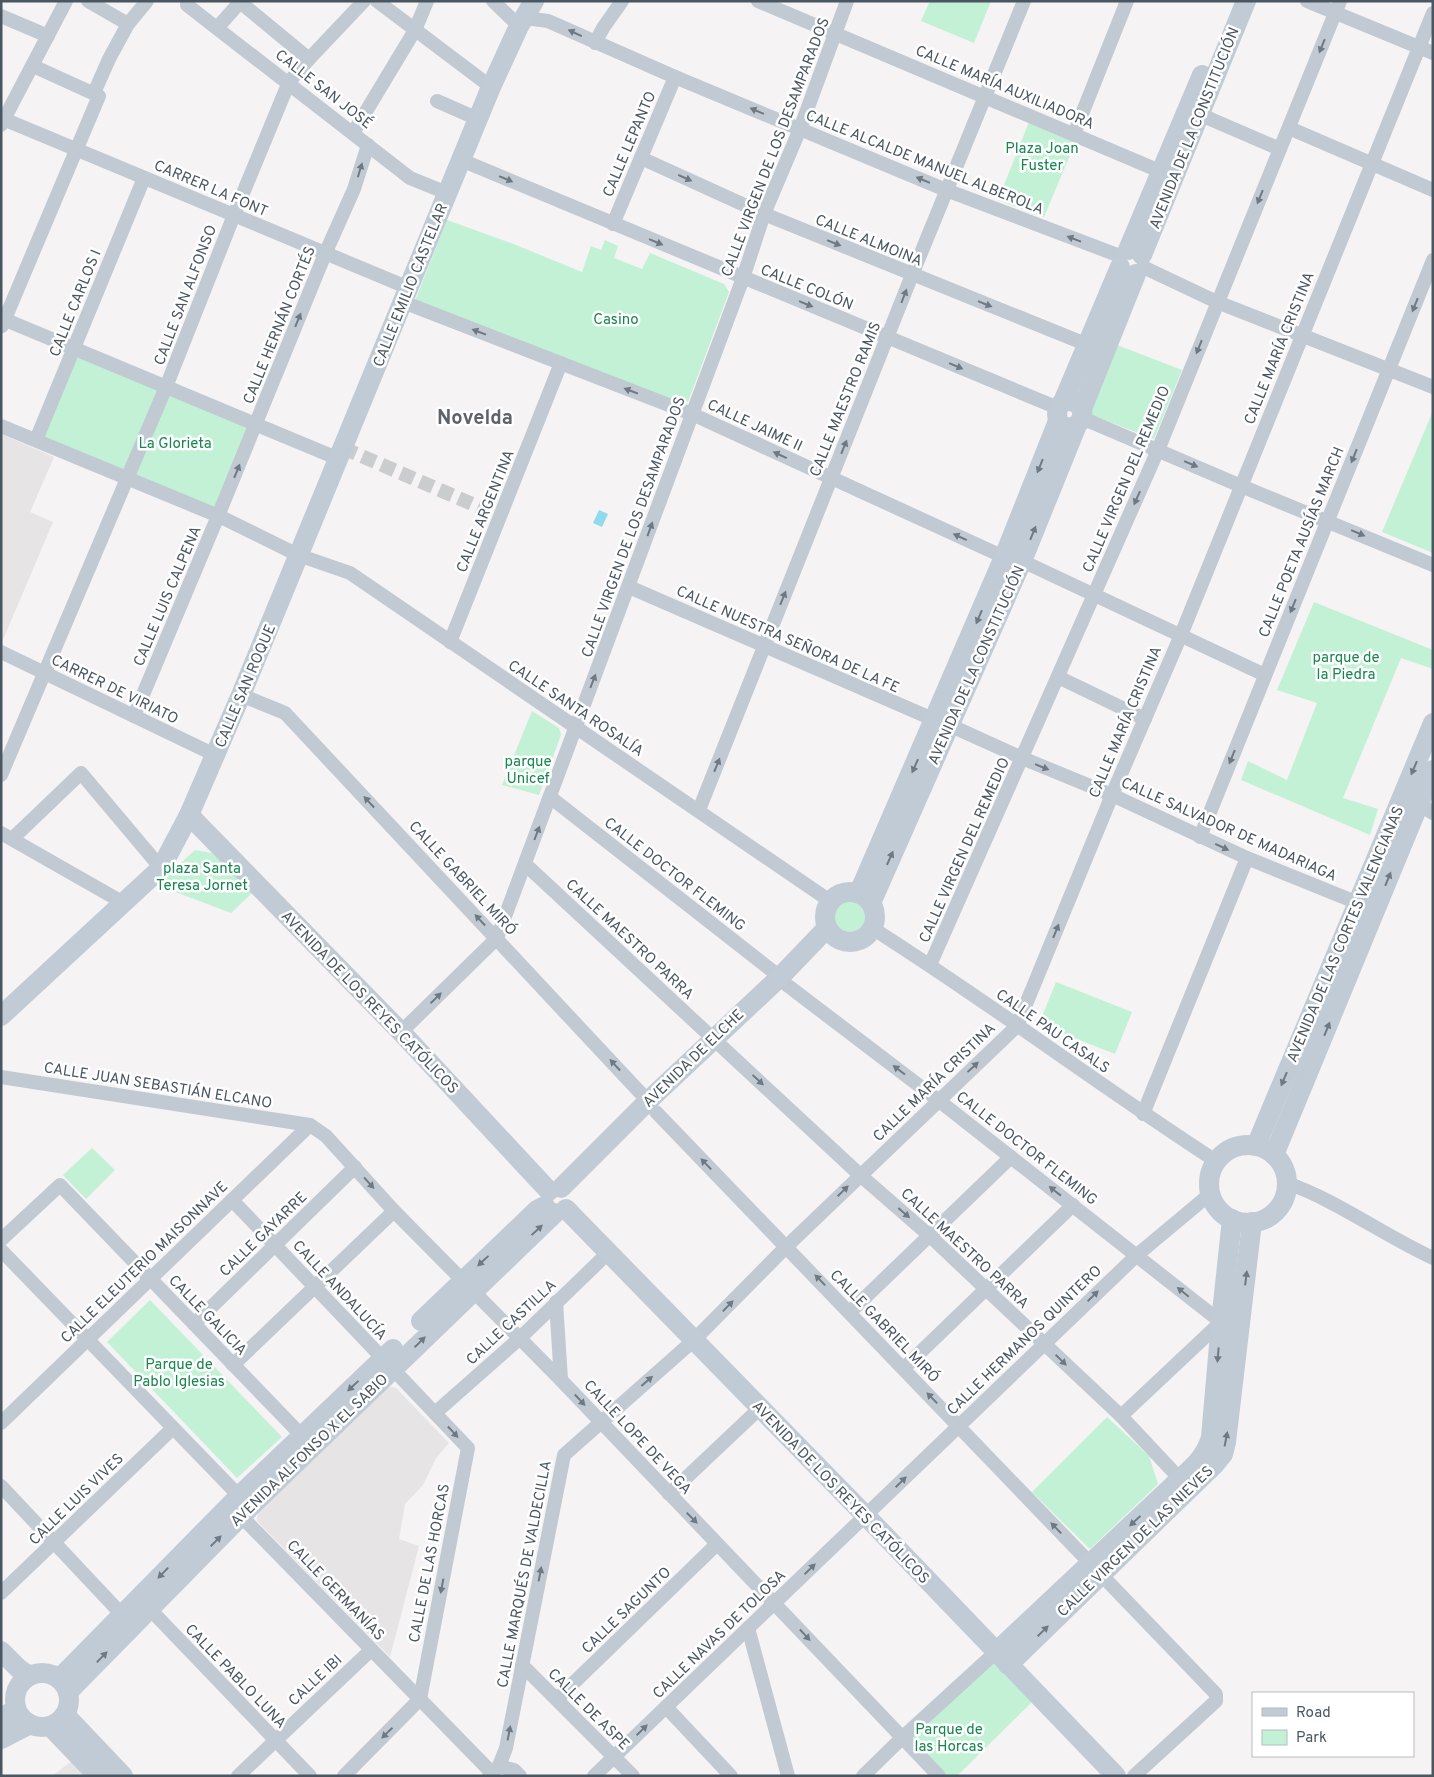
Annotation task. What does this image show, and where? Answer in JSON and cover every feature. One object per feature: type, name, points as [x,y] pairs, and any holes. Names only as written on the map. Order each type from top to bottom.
[{"type":"street","points":[[2,121],[66,1]]},
{"type":"street","points":[[88,1],[128,24]]},
{"type":"street","points":[[147,1],[128,24],[109,59],[76,149],[2,321],[74,348],[339,459]]},
{"type":"street","name":"CALLE SAN JOSÉ","points":[[188,1],[187,5],[289,82],[410,178],[447,193]]},
{"type":"street","name":"CALLE SAN ALFONSO","points":[[1,775],[166,387],[289,82],[364,1]]},
{"type":"street","points":[[377,1],[491,87]]},
{"type":"street","points":[[353,133],[415,30],[427,1]]},
{"type":"street","points":[[493,1],[526,15]]},
{"type":"street","points":[[540,1],[542,12],[548,21]]},
{"type":"street","points":[[596,43],[603,28],[622,1]]},
{"type":"street","name":"CALLE MARÍA AUXILIADORA","points":[[758,1],[1162,172]]},
{"type":"street","name":"CALLE VIRGEN DE LOS DESAMPARADOS","points":[[401,1032],[497,938],[743,278],[764,214],[800,129],[847,1]]},
{"type":"street","name":"CALLE MAESTRO RAMIS","points":[[699,810],[946,190],[1024,1]]},
{"type":"street","points":[[1074,134],[1127,1]]},
{"type":"street","name":"AVENIDA DE LA CONSTITUCIÓN","points":[[864,898],[1013,559],[1132,262],[1162,172],[1232,1]]},
{"type":"street","name":"AVENIDA DE LA CONSTITUCIÓN","points":[[1070,414],[1088,345],[1132,262],[1201,115],[1246,1]]},
{"type":"street","points":[[1306,1],[1338,7],[1433,53]]},
{"type":"street","points":[[217,28],[240,2],[309,59]]},
{"type":"street","name":"CALLE VIRGEN DEL REMEDIO","points":[[930,965],[1158,450],[1338,7]]},
{"type":"street","name":"CALLE MARÍA CRISTINA","points":[[693,1341],[786,1246],[1017,1026],[1180,635],[1433,14]]},
{"type":"street","name":"CALLE ALCALDE MANUEL ALBEROLA","points":[[526,15],[548,21],[675,77],[946,190],[1132,262],[1217,302],[1433,387]]},
{"type":"street","name":"CALLE EMILIO CASTELAR","points":[[298,555],[491,87],[526,15]]},
{"type":"street","points":[[1,16],[48,36]]},
{"type":"street","points":[[32,66],[97,94]]},
{"type":"street","name":"CALLE LEPANTO","points":[[613,224],[675,77]]},
{"type":"street","points":[[436,101],[478,119]]},
{"type":"street","points":[[1201,115],[1280,149]]},
{"type":"street","name":"CARRER LA FONT","points":[[2,121],[76,149],[325,254],[406,295]]},
{"type":"street","points":[[1289,128],[1433,190]]},
{"type":"street","name":"CALLE HERNÁN CORTÉS","points":[[218,516],[325,254],[354,189],[368,145]]},
{"type":"street","name":"CALLE ALMOINA","points":[[641,158],[764,214],[1088,345]]},
{"type":"street","name":"CALLE COLÓN","points":[[461,160],[1241,486],[1433,564]]},
{"type":"street","name":"CALLE CARLOS I","points":[[36,440],[144,178]]},
{"type":"street","name":"CALLE POETA AUSÍAS MARCH","points":[[1200,837],[1433,260]]},
{"type":"street","name":"CALLE JAIME II","points":[[406,295],[561,363],[692,414],[831,478],[1094,594],[1265,675]]},
{"type":"street","name":"CALLE ARGENTINA","points":[[450,642],[561,363]]},
{"type":"street","points":[[1,426],[218,516]]},
{"type":"street","name":"CALLE SANTA ROSALÍA","points":[[218,516],[298,555],[350,573],[830,901]]},
{"type":"street","name":"CALLE LUIS CALPENA","points":[[134,716],[218,516]]},
{"type":"street","name":"CALLE SAN ROQUE","points":[[161,868],[189,815],[241,695],[298,555]]},
{"type":"street","name":"CALLE NUESTRA SEÑORA DE LA FE","points":[[629,587],[942,722]]},
{"type":"street","name":"CARRER DE VIRIATO","points":[[1,652],[215,755]]},
{"type":"street","points":[[1058,677],[1145,719]]},
{"type":"street","name":"CALLE GABRIEL MIRÓ","points":[[241,695],[285,713],[652,1106],[1216,1694],[1216,1701],[1134,1776]]},
{"type":"street","name":"CALLE SALVADOR DE MADARIAGA","points":[[942,722],[1022,758],[1112,795],[1247,858],[1358,903]]},
{"type":"street","name":"AVENIDA DE LAS CORTES VALENCIANAS","points":[[1256,1146],[1433,722]]},
{"type":"street","name":"AVENIDA DE LAS CORTES VALENCIANAS","points":[[1274,1155],[1426,809],[1433,770]]},
{"type":"street","points":[[1,1016],[122,902],[161,868],[82,773],[7,836],[122,902]]},
{"type":"street","name":"CALLE DOCTOR FLEMING","points":[[550,797],[783,981],[1137,1254],[1221,1322]]},
{"type":"street","name":"AVENIDA DE LOS REYES CATÓLICOS","points":[[189,815],[401,1032],[608,1253],[866,1516],[1116,1776]]},
{"type":"street","points":[[1143,1114],[1247,858]]},
{"type":"street","name":"CALLE MAESTRO PARRA","points":[[525,864],[1044,1343],[1121,1416],[1180,1479]]},
{"type":"street","points":[[843,892],[864,898],[875,917],[872,928],[864,938],[848,942],[831,933],[824,914],[830,901],[843,892]]},
{"type":"street","name":"CALLE PAU CASALS","points":[[872,928],[930,965],[1143,1114],[1216,1161]]},
{"type":"street","name":"AVENIDA DE ELCHE","points":[[557,1200],[831,933]]},
{"type":"street","name":"CALLE JUAN SEBASTIÁN ELCANO","points":[[1,1077],[310,1125]]},
{"type":"street","name":"CALLE LOPE DE VEGA","points":[[310,1125],[326,1136],[394,1211],[561,1380],[939,1776]]},
{"type":"street","name":"CALLE ELEUTERIO MAISONNAVE","points":[[1,1424],[310,1125]]},
{"type":"street","points":[[1245,1145],[1256,1146],[1274,1155],[1283,1168],[1287,1183],[1280,1205],[1273,1213],[1263,1219],[1242,1222],[1222,1213],[1214,1204],[1210,1194],[1209,1182],[1211,1171],[1216,1161],[1234,1147],[1245,1145]]},
{"type":"street","points":[[850,1312],[1011,1157]]},
{"type":"street","name":"CALLE GAYARRE","points":[[194,1324],[355,1167]]},
{"type":"street","points":[[1287,1183],[1314,1194],[1411,1248],[1433,1258]]},
{"type":"street","name":"CALLE GALICIA","points":[[1,1240],[60,1185],[307,1441]]},
{"type":"street","name":"CALLE HERMANOS QUINTERO","points":[[866,1516],[1137,1254],[1210,1194]]},
{"type":"street","name":"CALLE ANDALUCÍA","points":[[232,1200],[387,1364]]},
{"type":"street","name":"AVENIDA ALFONSO X EL SABIO","points":[[64,1686],[144,1603],[307,1441],[468,1285],[537,1210],[557,1200]]},
{"type":"street","points":[[904,1368],[1073,1205]]},
{"type":"street","points":[[233,1365],[394,1211]]},
{"type":"street","name":"CALLE VIRGEN DE LAS NIEVES","points":[[1096,1569],[1202,1458],[1208,1448],[1211,1437],[1232,1219]]},
{"type":"street","name":"CALLE VIRGEN DE LAS NIEVES","points":[[1002,1659],[1096,1569],[1215,1464],[1223,1454],[1252,1222]]},
{"type":"street","name":"CALLE GERMANÍAS","points":[[1,1250],[174,1428],[371,1650],[493,1772]]},
{"type":"street","name":"CALLE CASTILLA","points":[[435,1413],[520,1338],[608,1253]]},
{"type":"street","points":[[556,1302],[561,1380]]},
{"type":"street","points":[[1121,1416],[1221,1322]]},
{"type":"street","name":"CALLE MARQUÉS DE VALDECILLA","points":[[493,1772],[506,1748],[564,1456],[693,1341]]},
{"type":"street","name":"CALLE DE LAS HORCAS","points":[[387,1364],[468,1448],[420,1699]]},
{"type":"street","points":[[669,1494],[760,1408]]},
{"type":"street","name":"CALLE LUIS VIVES","points":[[1,1593],[174,1428]]},
{"type":"street","points":[[1,1486],[128,1620]]},
{"type":"street","name":"CALLE NAVAS DE TOLOSA","points":[[594,1776],[866,1516]]},
{"type":"street","name":"CALLE SAGUNTO","points":[[557,1699],[718,1544]]},
{"type":"street","name":"CALLE PABLO LUNA","points":[[144,1603],[310,1776]]},
{"type":"street","points":[[748,1628],[788,1776]]},
{"type":"street","name":"CALLE IBI","points":[[238,1776],[371,1650]]},
{"type":"street","points":[[1,1651],[29,1676]]},
{"type":"street","points":[[863,1776],[902,1738],[1002,1659]]},
{"type":"street","name":"CALLE DE ASPE","points":[[522,1665],[633,1776]]},
{"type":"street","points":[[1,1668],[16,1711],[43,1727],[57,1720],[68,1708],[64,1686],[51,1674],[42,1673],[29,1676],[19,1686],[16,1711],[1,1739]]},
{"type":"street","points":[[344,1776],[420,1699]]},
{"type":"street","points":[[666,1707],[731,1776]]},
{"type":"street","points":[[57,1720],[98,1776]]},
{"type":"street","points":[[57,1720],[123,1776]]},
{"type":"street","points":[[493,1772],[514,1770],[520,1776]]},
{"type":"shaded area","points":[[1,434],[54,457],[30,512],[53,522],[2,642]]},
{"type":"shaded area","points":[[387,1386],[396,1388],[449,1443],[436,1458],[423,1485],[405,1504],[399,1539],[419,1546],[390,1657],[257,1521],[258,1512]]},
{"type":"shaded area","points":[[72,1761],[86,1776],[52,1776]]},
{"type":"green space","points":[[930,1],[991,1],[974,43],[921,21]]},
{"type":"green space","name":"Plaza Joan Fuster","points":[[1031,117],[1078,136],[1044,217],[998,200]]},
{"type":"green space","name":"Casino","points":[[447,220],[511,243],[582,272],[591,246],[601,250],[605,240],[618,246],[614,258],[642,269],[650,253],[724,284],[729,292],[688,402],[680,405],[415,301]]},
{"type":"green space","points":[[1117,345],[1182,370],[1154,439],[1089,414]]},
{"type":"green space","name":"La Glorieta","points":[[76,354],[248,426],[216,509],[43,436]]},
{"type":"green space","points":[[1433,411],[1433,553],[1382,532]]},
{"type":"green space","name":"parque de la Piedra","points":[[1314,602],[1433,650],[1433,669],[1401,658],[1343,798],[1378,809],[1370,835],[1241,780],[1248,761],[1287,780],[1317,703],[1277,690]]},
{"type":"green space","name":"parque Unicef","points":[[532,711],[559,728],[561,735],[539,795],[502,785]]},
{"type":"green space","name":"plaza Santa Teresa Jornet","points":[[195,850],[212,853],[252,893],[231,913],[157,885]]},
{"type":"green space","points":[[849,895],[864,901],[870,916],[864,931],[849,937],[834,931],[828,916],[834,901]]},
{"type":"green space","points":[[1056,982],[1132,1012],[1115,1054],[1039,1024]]},
{"type":"green space","points":[[92,1148],[115,1170],[86,1199],[63,1175]]},
{"type":"green space","name":"Parque de Pablo Iglesias","points":[[150,1300],[282,1437],[237,1478],[107,1342]]},
{"type":"green space","points":[[1107,1417],[1149,1456],[1158,1484],[1090,1549],[1032,1492]]},
{"type":"green space","name":"Parque de las Horcas","points":[[996,1652],[1038,1696],[957,1776],[939,1776],[902,1738]]},
{"type":"water","points":[[599,510],[608,514],[602,527],[593,523]]},
{"type":"tunnel","points":[[343,448],[500,516]]},
{"type":"district","name":"Novelda","points":[[475,417]]}]
